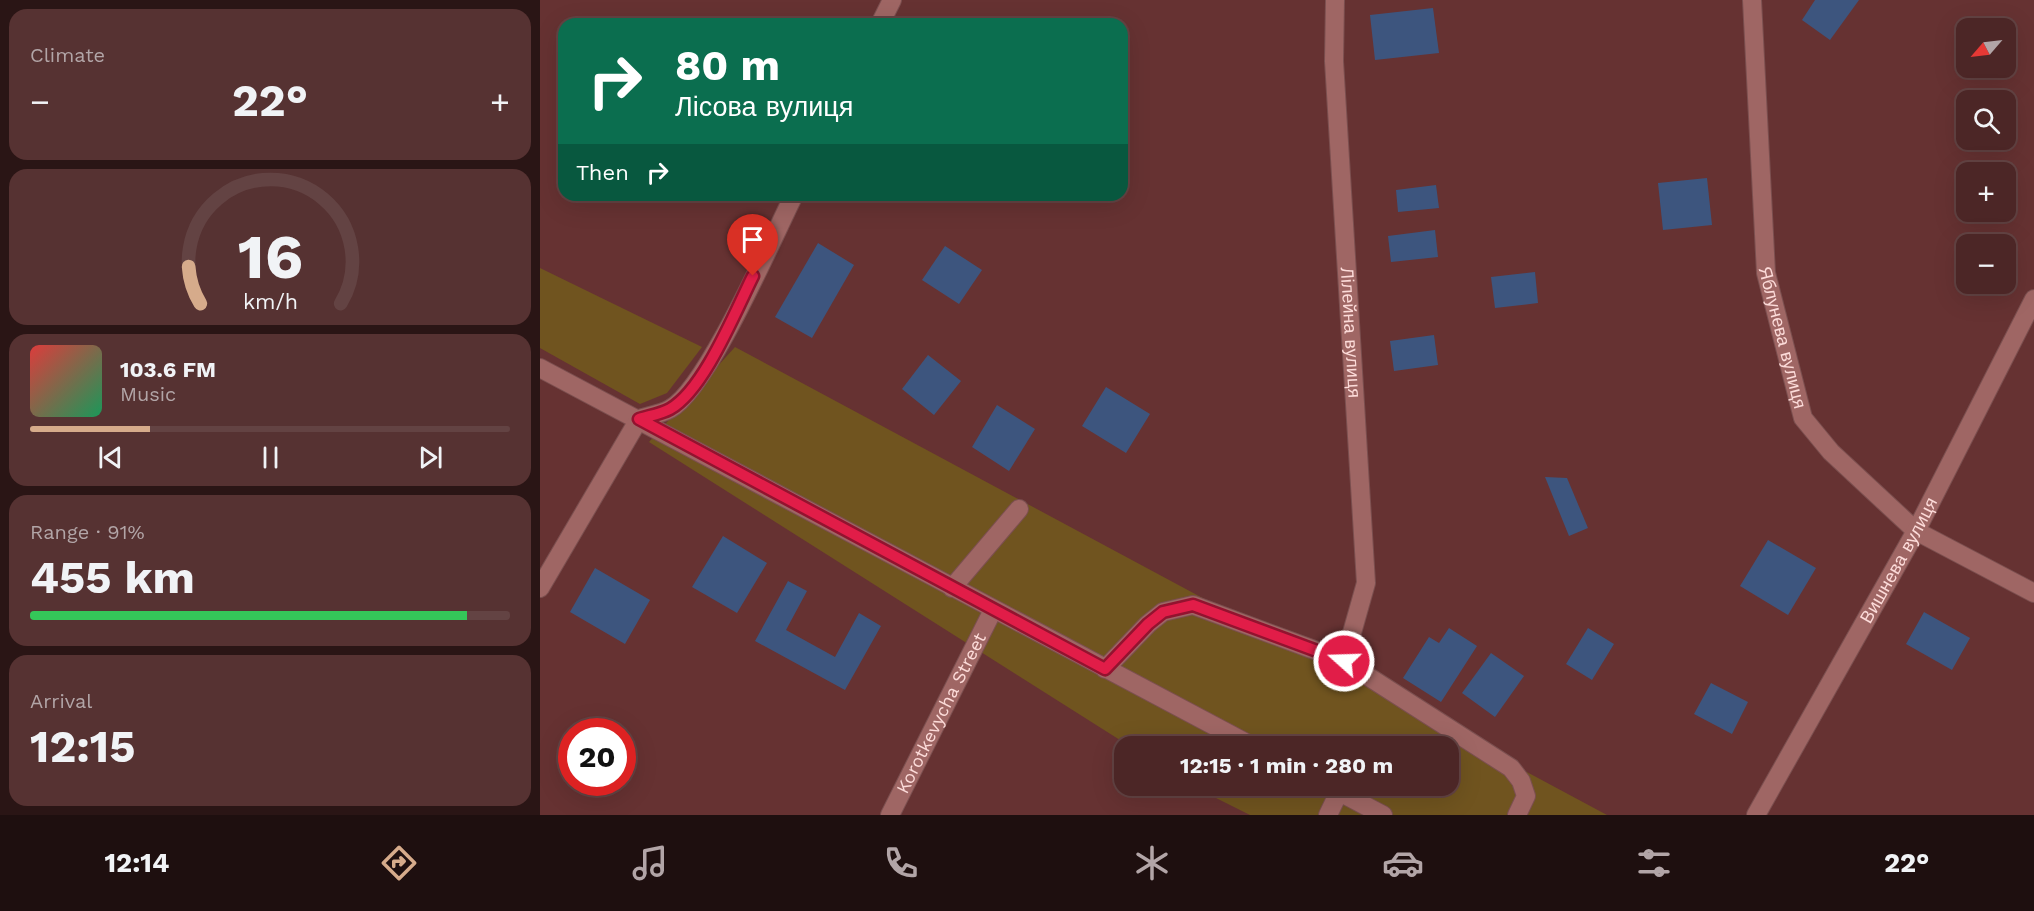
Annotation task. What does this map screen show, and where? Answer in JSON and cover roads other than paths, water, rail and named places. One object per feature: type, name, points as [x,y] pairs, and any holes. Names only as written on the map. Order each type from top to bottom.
[{"type":"street","points":[[883,18],[892,0]]},
{"type":"street","name":"Лілейна вулиця","points":[[1335,0],[1334,61],[1366,583],[1344,661]]},
{"type":"street","name":"Яблунева вулиця","points":[[1752,0],[1766,273],[1803,418],[1831,452],[1916,531],[2034,593]]},
{"type":"street","points":[[540,588],[639,419],[670,409],[692,390],[712,358],[791,201]]},
{"type":"street","name":"Вишнева вулиця","points":[[1756,815],[1916,531],[2034,299]]},
{"type":"street","points":[[540,368],[1233,736]]},
{"type":"street","points":[[952,588],[1019,509]]},
{"type":"street","points":[[1105,669],[1148,624],[1163,612],[1193,605],[1344,661],[1511,768],[1521,781],[1526,796],[1516,815]]},
{"type":"street","name":"Korotkevycha Street","points":[[890,815],[993,610]]},
{"type":"street","points":[[1328,815],[1332,796]]},
{"type":"street","points":[[1347,796],[1383,815]]}]
